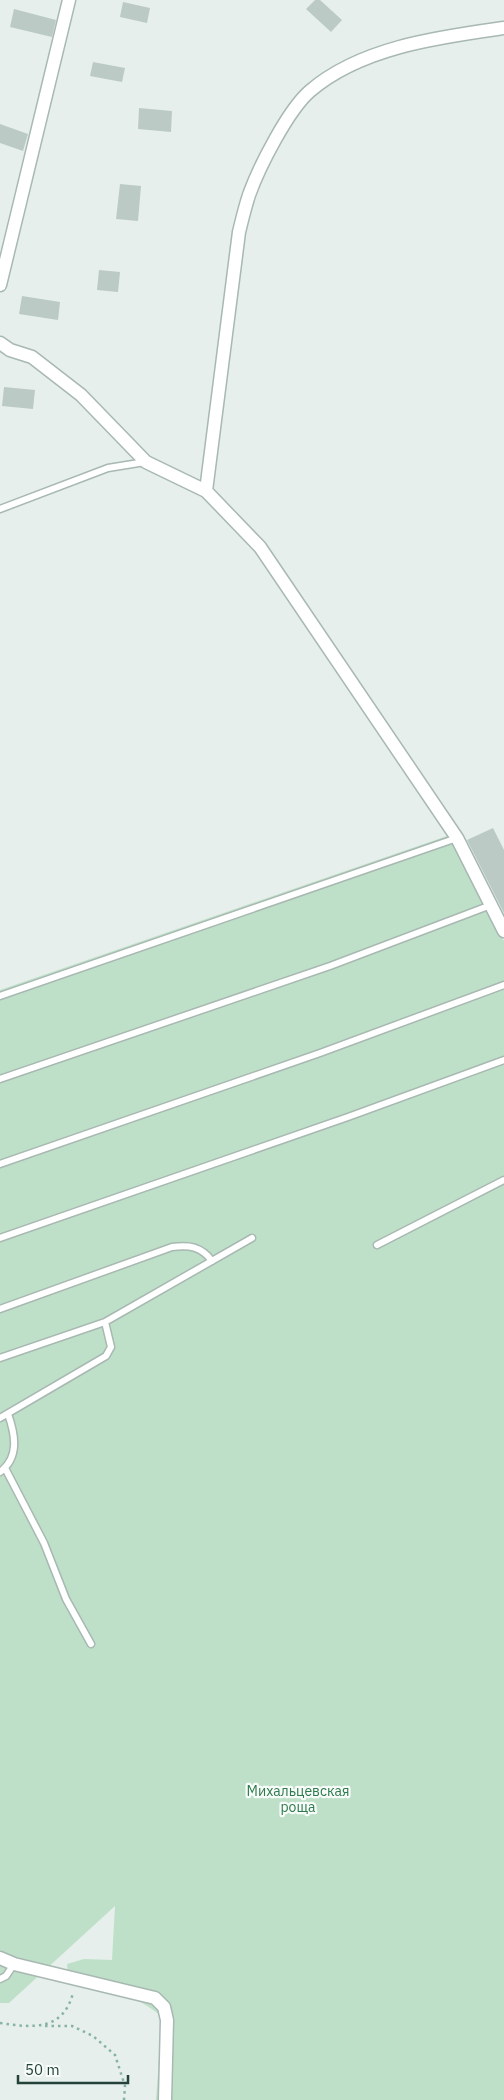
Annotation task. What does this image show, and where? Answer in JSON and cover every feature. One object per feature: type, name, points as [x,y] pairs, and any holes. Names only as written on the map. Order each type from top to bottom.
[{"type":"street","points":[[0,285],[69,0]]},
{"type":"street","points":[[206,491],[239,232],[249,195],[283,125],[309,91],[335,74],[362,61],[408,45],[454,35],[504,28]]},
{"type":"street","points":[[0,343],[10,350],[32,357],[81,395],[146,462],[206,491],[260,547],[457,838],[504,931]]},
{"type":"street","points":[[0,1958],[14,1964],[154,1998],[164,2007],[167,2020],[165,2100]]},
{"type":"lane","points":[[0,508],[108,468],[146,462]]},
{"type":"lane","points":[[0,996],[457,838]]},
{"type":"lane","points":[[0,1079],[330,966],[491,905]]},
{"type":"lane","points":[[0,1164],[320,1053],[504,985]]},
{"type":"lane","points":[[0,1238],[338,1121],[504,1060]]},
{"type":"lane","points":[[377,1245],[504,1180]]},
{"type":"lane","points":[[0,1358],[105,1322],[252,1238]]},
{"type":"lane","points":[[0,1309],[172,1246],[187,1245],[198,1248],[206,1253],[212,1261]]},
{"type":"lane","points":[[0,1418],[106,1356],[111,1347],[105,1322]]},
{"type":"lane","points":[[8,1414],[14,1430],[14,1448],[12,1458],[3,1470],[44,1543],[66,1599],[91,1644]]},
{"type":"lane","points":[[0,1979],[6,1976],[14,1964]]},
{"type":"path","points":[[45,2026],[62,2017],[71,2000],[77,1979]]},
{"type":"path","points":[[0,2023],[72,2026],[93,2036],[115,2055],[125,2086],[124,2100]]},
{"type":"green space","name":"Михальцевская роща","points":[[450,835],[504,941],[504,2100],[156,2100],[162,2017],[141,2002],[105,1987],[68,1975],[67,1964],[84,1959],[112,1960],[115,1906],[9,2003],[0,2003],[0,990]]},
{"type":"building","points":[[315,0],[320,0],[342,20],[331,32],[306,9]]},
{"type":"building","points":[[123,2],[150,8],[147,23],[120,17]]},
{"type":"building","points":[[14,9],[56,20],[52,37],[10,27]]},
{"type":"building","points":[[93,62],[125,68],[122,82],[90,76]]},
{"type":"building","points":[[139,108],[172,111],[171,132],[138,129]]},
{"type":"building","points":[[0,124],[28,134],[23,151],[0,143]]},
{"type":"building","points":[[120,184],[141,186],[138,221],[116,219]]},
{"type":"building","points":[[99,270],[120,272],[118,292],[97,290]]},
{"type":"building","points":[[22,296],[60,302],[58,320],[19,314]]},
{"type":"building","points":[[4,387],[35,390],[33,409],[2,406]]},
{"type":"building","points":[[493,828],[504,850],[504,913],[467,840]]}]
